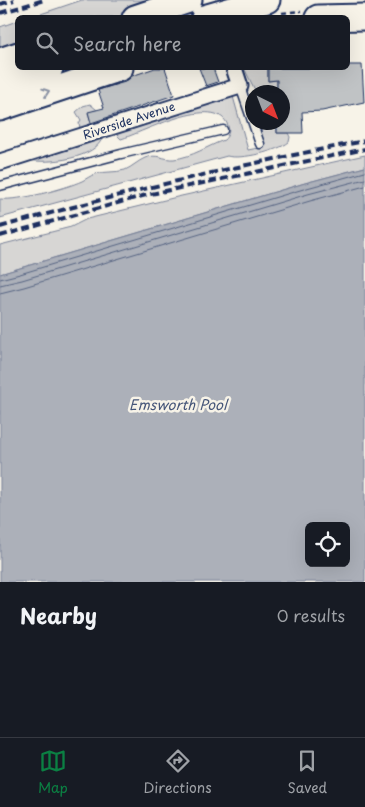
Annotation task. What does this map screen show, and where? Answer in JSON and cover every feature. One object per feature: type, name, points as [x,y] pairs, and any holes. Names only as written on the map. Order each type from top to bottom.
[{"type":"main road","points":[[144,15],[189,0]]},
{"type":"main road","points":[[208,15],[230,0]]},
{"type":"main road","points":[[212,15],[268,0]]},
{"type":"main road","points":[[350,17],[365,17]]},
{"type":"main road","points":[[0,61],[15,56]]},
{"type":"main road","points":[[0,84],[44,70]]},
{"type":"main road","points":[[0,108],[114,70]]},
{"type":"street","points":[[235,70],[240,86]]},
{"type":"street","name":"Riverside Avenue","points":[[0,162],[240,86]]},
{"type":"lane","points":[[240,86],[260,144]]},
{"type":"lane","points":[[0,186],[121,154],[223,130]]},
{"type":"shaded area","points":[[82,0],[179,0],[130,15],[38,15]]},
{"type":"shaded area","points":[[15,22],[15,53],[0,58],[0,27]]},
{"type":"shaded area","points":[[245,70],[268,70],[268,81],[277,80],[277,85],[252,85]]},
{"type":"shaded area","points":[[232,93],[248,150],[258,148],[262,144],[261,130],[277,130],[277,133],[288,133],[290,137],[289,142],[277,149],[241,157],[227,156],[0,218],[0,199],[18,198],[53,191],[82,181],[95,174],[125,170],[142,159],[149,157],[181,158],[224,140],[229,130],[221,117],[210,113],[178,118],[121,139],[114,132]]},
{"type":"shaded area","points":[[90,104],[97,110],[88,113],[92,125],[80,128],[79,123],[81,120],[76,112],[83,106]]},
{"type":"shaded area","points":[[103,136],[99,144],[82,155],[59,160],[28,160]]},
{"type":"shaded area","points":[[365,155],[365,167],[305,183],[0,274],[0,245],[71,227],[87,219]]},
{"type":"water","name":"Emsworth Pool","points":[[365,167],[365,582],[0,582],[0,274],[305,183]]},
{"type":"building","points":[[350,65],[362,65],[364,102],[322,111],[302,112],[303,133],[277,133],[277,130],[290,130],[290,85],[277,85],[277,80],[268,81],[268,70],[350,70]]},
{"type":"building","points":[[149,70],[166,70],[174,95],[91,123],[88,112],[104,108],[98,90],[125,82],[132,76]]},
{"type":"building","points":[[200,70],[214,70],[218,82],[206,86]]},
{"type":"railway","points":[[0,4],[14,0]]},
{"type":"railway","points":[[0,13],[44,0]]},
{"type":"railway","points":[[0,227],[182,180],[273,159],[365,141]]},
{"type":"railway","points":[[0,236],[146,195],[365,149]]}]
